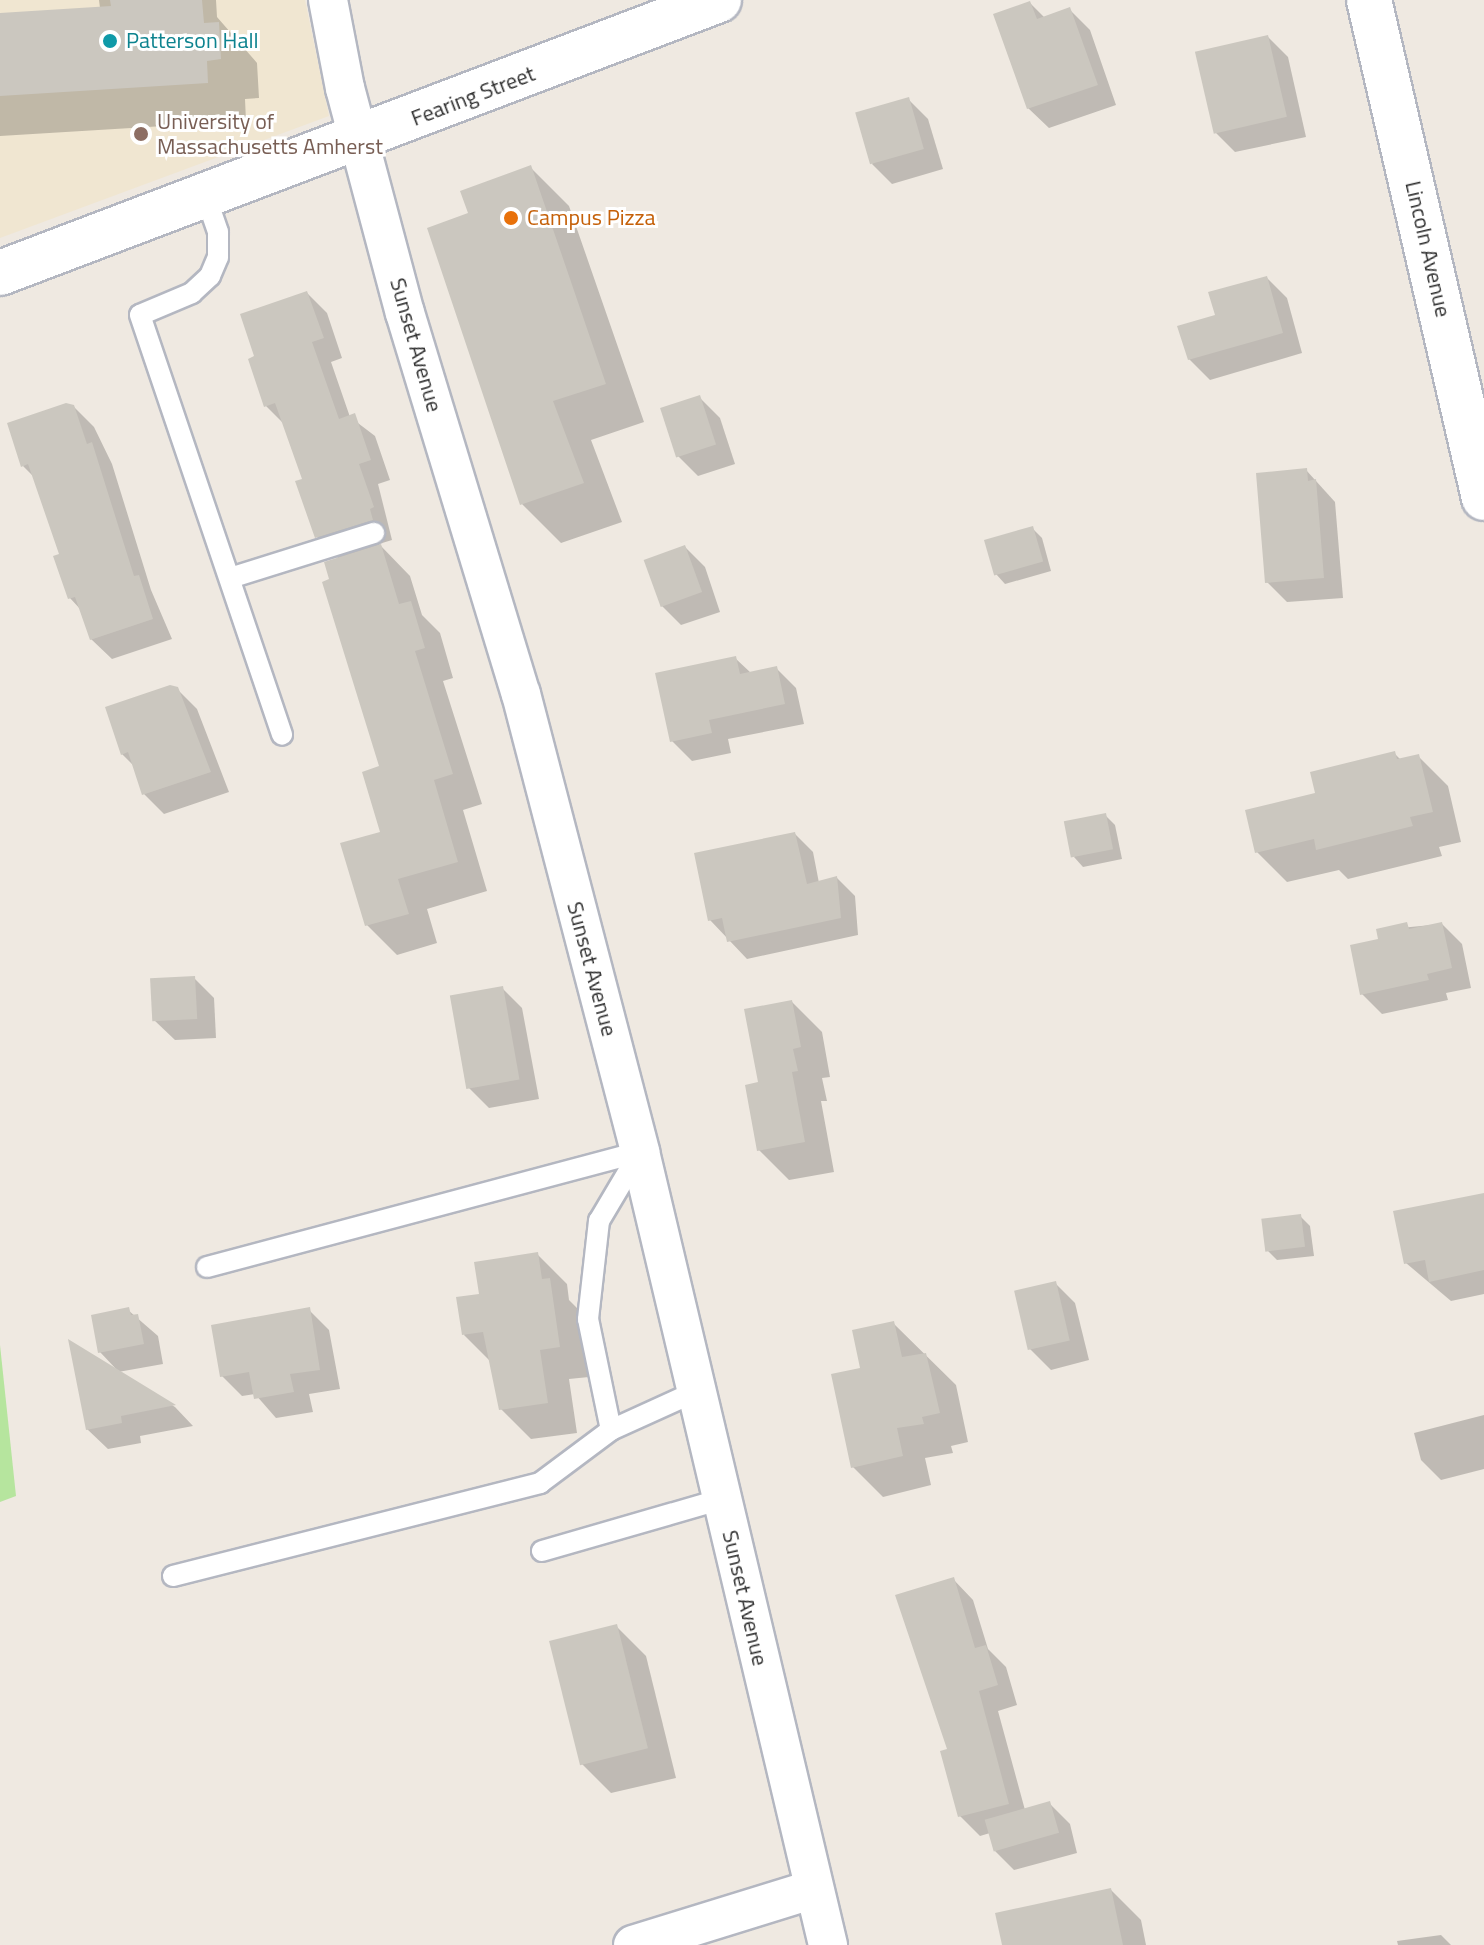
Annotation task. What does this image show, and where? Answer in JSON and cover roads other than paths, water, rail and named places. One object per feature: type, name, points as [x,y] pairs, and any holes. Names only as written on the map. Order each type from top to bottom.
[{"type":"street","name":"Sunset Avenue","points":[[328,0],[359,138],[405,313],[521,694],[640,1152],[828,1945]]},
{"type":"street","name":"Fearing Street","points":[[0,273],[719,0]]},
{"type":"street","name":"Lincoln Avenue","points":[[1369,0],[1484,498]]},
{"type":"street","points":[[633,1945],[814,1889]]},
{"type":"lane","points":[[206,197],[218,232],[218,257],[210,276],[192,293],[140,315],[282,735]]},
{"type":"lane","points":[[230,578],[374,533]]},
{"type":"lane","points":[[207,1267],[640,1152]]},
{"type":"lane","points":[[611,1430],[588,1319],[599,1221],[640,1152]]},
{"type":"lane","points":[[173,1576],[540,1483],[611,1430],[697,1391]]},
{"type":"lane","points":[[542,1551],[722,1499]]},
{"type":"place","name":"Patterson Hall","points":[[110,41]]},
{"type":"place","name":"University of Massachusetts Amherst","points":[[141,134]]},
{"type":"place","name":"Campus Pizza","points":[[511,218]]}]
